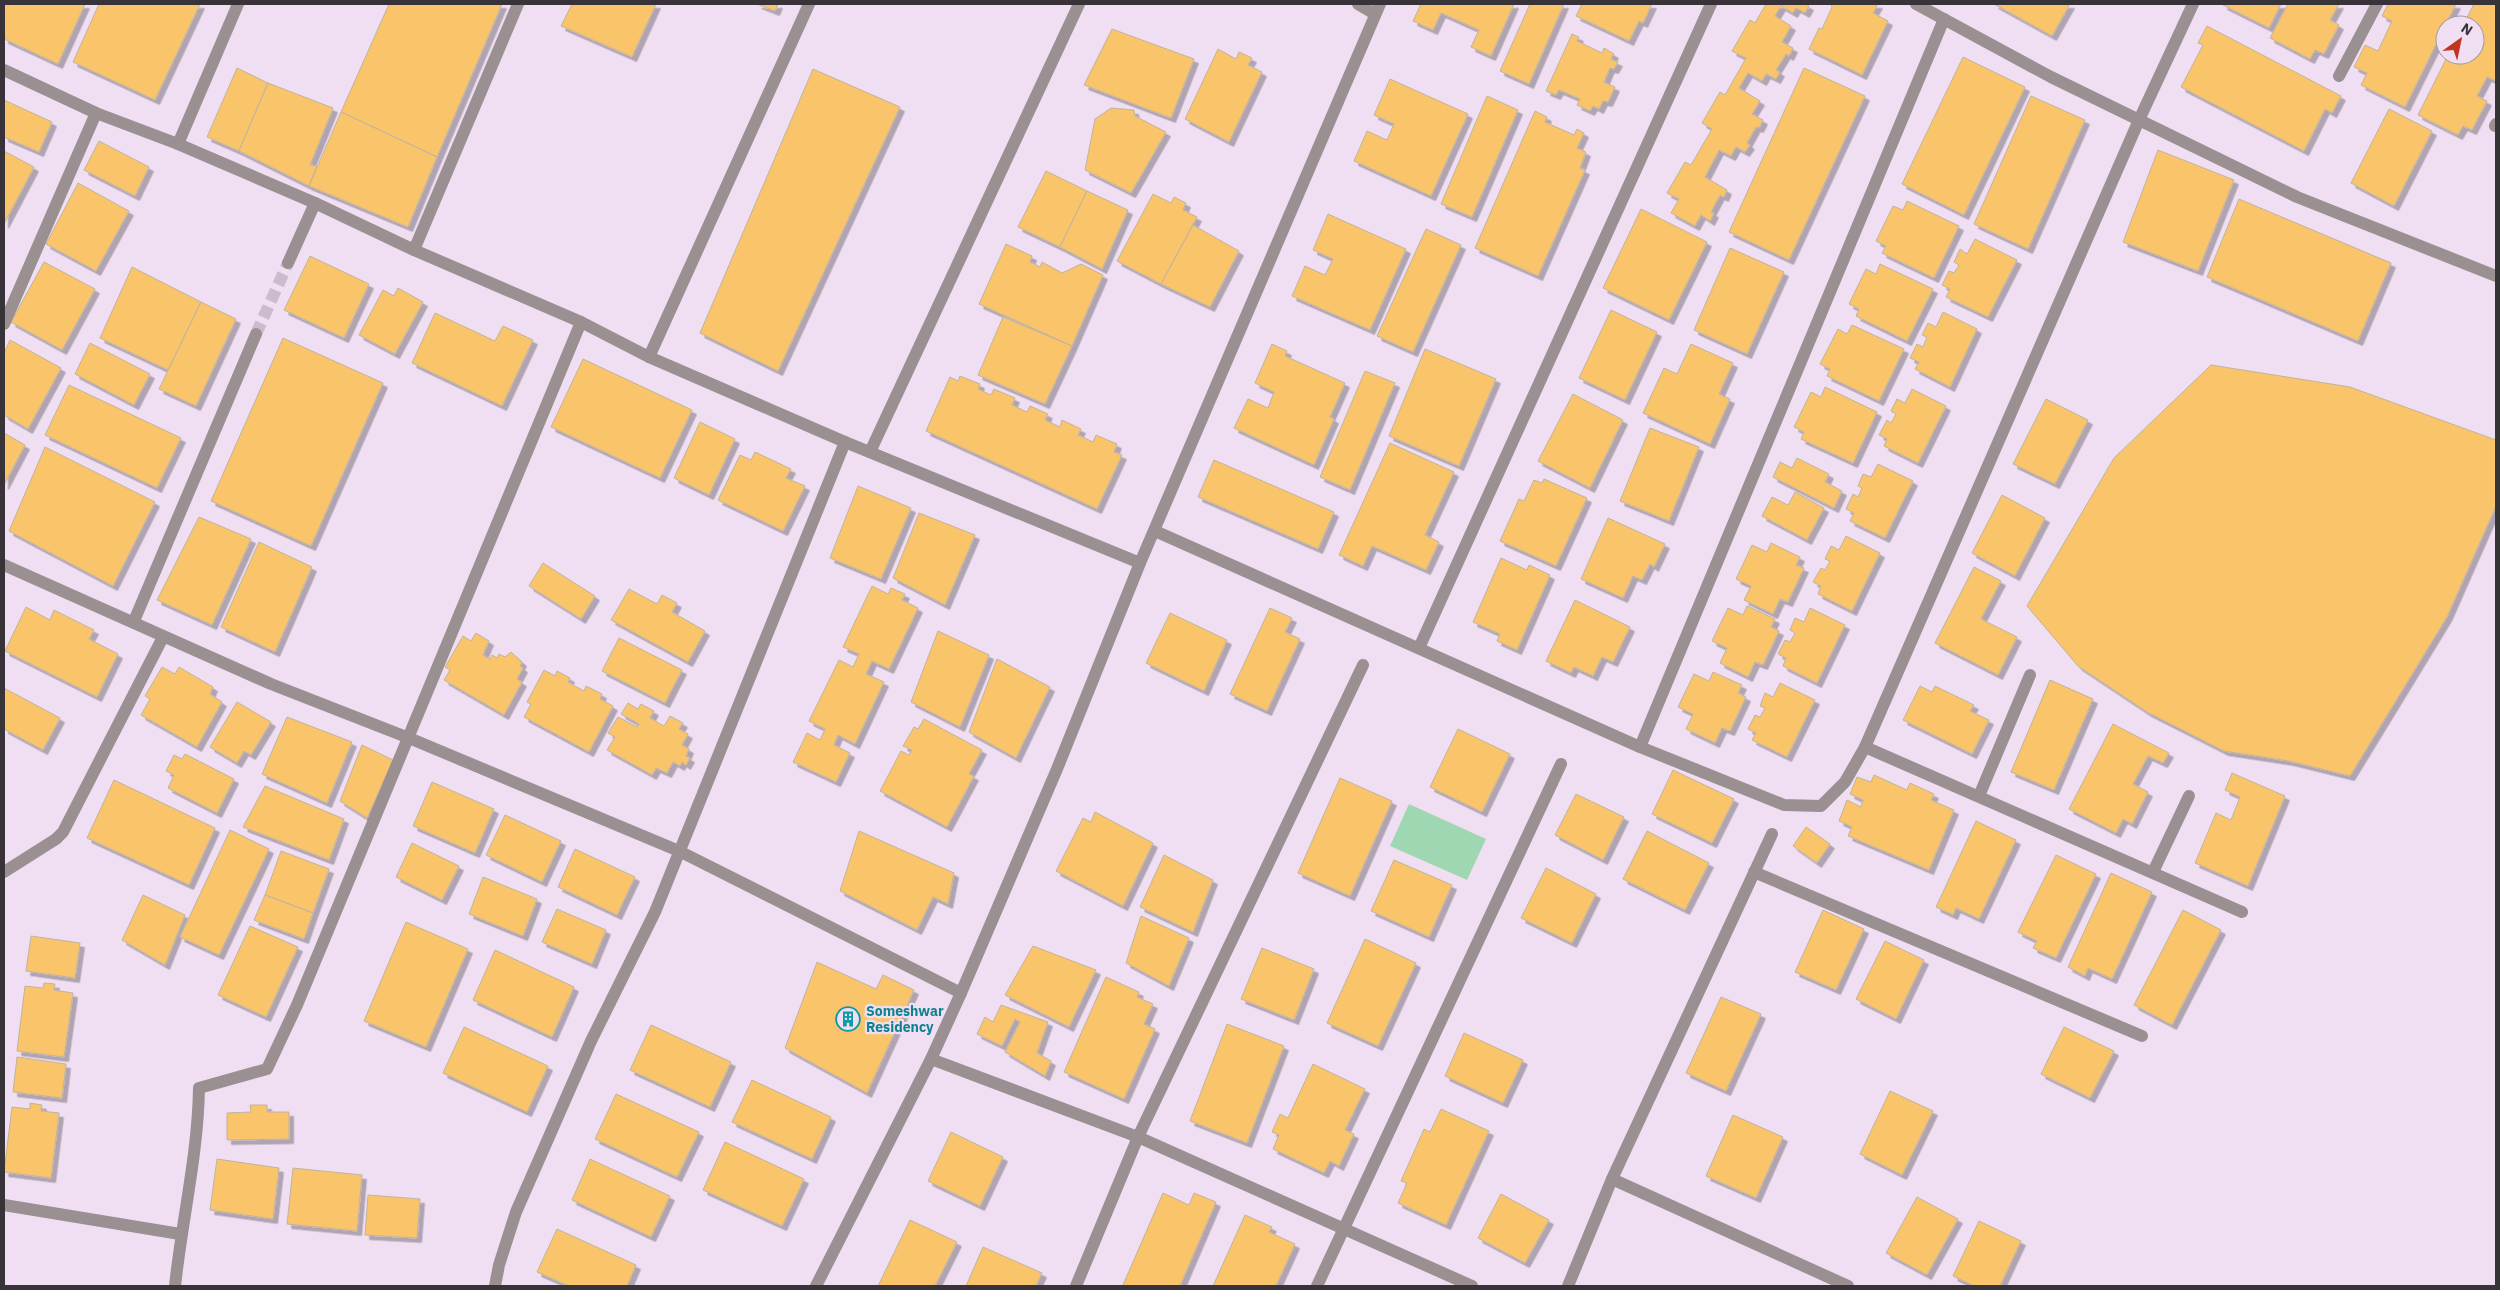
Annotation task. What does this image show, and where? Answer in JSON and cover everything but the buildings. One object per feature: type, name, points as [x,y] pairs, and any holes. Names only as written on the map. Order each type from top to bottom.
[{"type":"street","points":[[178,144],[238,4]]},
{"type":"street","points":[[414,250],[518,4]]},
{"type":"street","points":[[649,357],[809,4]]},
{"type":"street","points":[[870,452],[1079,4]]},
{"type":"street","points":[[816,1286],[931,1059],[961,993],[1057,768],[1140,563],[1378,9],[1358,4]]},
{"type":"street","points":[[1419,648],[1712,4]]},
{"type":"street","points":[[1916,4],[2051,77],[2297,197],[2496,276]]},
{"type":"street","points":[[1155,531],[1640,747],[1784,805],[1821,806],[1844,782],[1865,747],[2139,120],[2193,4]]},
{"type":"street","points":[[2339,76],[2377,4]]},
{"type":"street","points":[[1640,747],[1944,19]]},
{"type":"street","points":[[4,70],[96,112],[178,144],[315,203],[414,250],[581,322],[649,357],[845,442],[1140,563]]},
{"type":"street","points":[[4,324],[96,112]]},
{"type":"street","points":[[288,263],[315,203]]},
{"type":"street","points":[[175,1286],[180,1234],[198,1126],[199,1088],[268,1069],[297,1005],[409,738],[581,322]]},
{"type":"street","points":[[134,622],[256,334]]},
{"type":"street","points":[[495,1286],[499,1265],[516,1212],[592,1041],[655,912],[845,442]]},
{"type":"street","points":[[4,565],[271,684],[409,738],[679,851],[961,993]]},
{"type":"street","points":[[4,872],[56,839],[63,832],[163,636]]},
{"type":"street","points":[[1076,1286],[1138,1137],[1363,664]]},
{"type":"street","points":[[1979,796],[2030,675]]},
{"type":"street","points":[[1865,747],[2242,912]]},
{"type":"street","points":[[1317,1286],[1561,764]]},
{"type":"street","points":[[2153,872],[2188,796]]},
{"type":"street","points":[[1568,1286],[1612,1179],[1772,834]]},
{"type":"street","points":[[1754,872],[2142,1036]]},
{"type":"street","points":[[931,1059],[1138,1137],[1472,1286]]},
{"type":"street","points":[[1612,1179],[1848,1286]]},
{"type":"street","points":[[4,1205],[180,1234]]},
{"type":"green space","points":[[1409,804],[1486,839],[1467,880],[1390,846]]},
{"type":"tunnel","points":[[256,334],[288,263]]},
{"type":"place","name":"Someshwar Residency","points":[[848,1019]]}]
